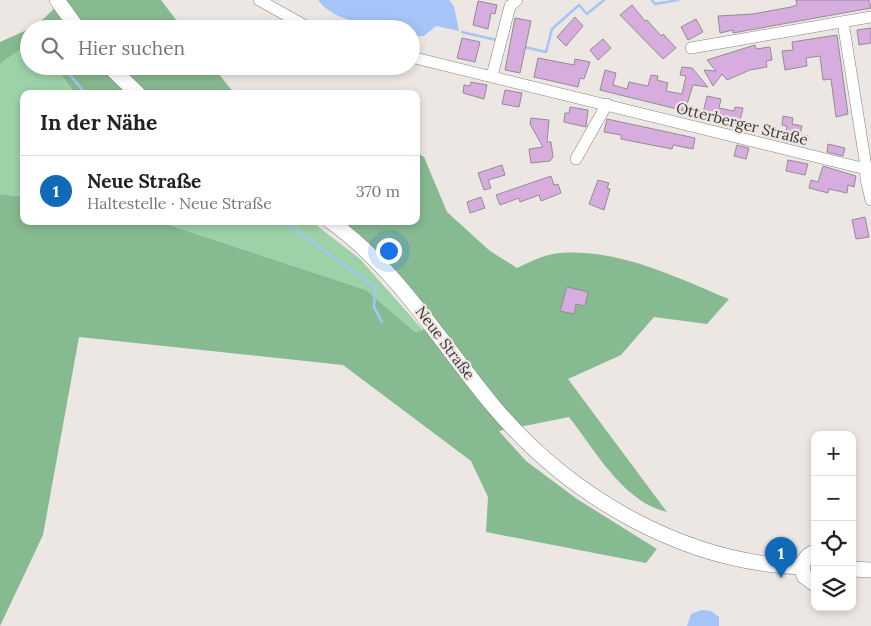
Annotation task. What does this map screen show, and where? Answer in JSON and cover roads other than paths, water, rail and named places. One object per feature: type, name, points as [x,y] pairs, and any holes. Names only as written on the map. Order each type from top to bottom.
[{"type":"main road","points":[[58,0],[72,20]]},
{"type":"main road","points":[[118,75],[134,90]]},
{"type":"main road","name":"Neue Straße","points":[[335,225],[373,258],[411,298],[494,407],[515,430],[555,469],[582,490],[640,522],[680,541],[754,562],[802,567]]},
{"type":"main road","points":[[811,554],[806,557],[802,567],[804,576],[811,581]]},
{"type":"main road","points":[[856,569],[871,570]]},
{"type":"street","points":[[492,76],[510,2]]},
{"type":"street","points":[[264,3],[295,20]]},
{"type":"street","points":[[691,48],[871,17]]},
{"type":"street","points":[[843,22],[868,169],[871,200]]},
{"type":"street","name":"Otterberger Straße","points":[[420,59],[868,169]]},
{"type":"street","points":[[576,159],[607,104]]},
{"type":"water","points":[[318,0],[449,0],[454,6],[459,31],[436,26],[424,36],[420,36],[420,20],[348,20],[326,8]]},
{"type":"water","points":[[701,610],[711,611],[719,617],[719,626],[687,626],[691,614]]},
{"type":"waterway","points":[[524,47],[546,52],[552,29],[579,5],[587,14],[604,0]]},
{"type":"waterway","points":[[652,0],[655,4],[678,0]]},
{"type":"waterway","points":[[462,32],[496,40]]},
{"type":"waterway","points":[[70,75],[83,90]]},
{"type":"waterway","points":[[289,225],[375,287],[374,307],[382,322]]},
{"type":"place","name":"Neue Straße","points":[[781,578]]}]
